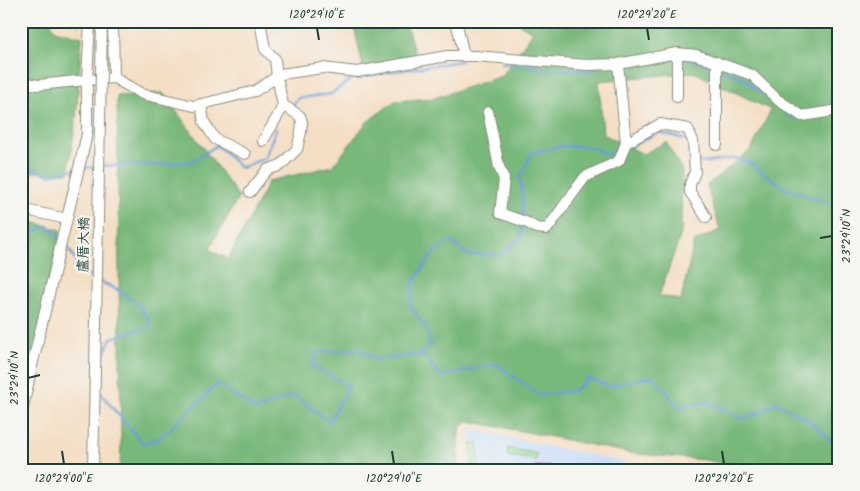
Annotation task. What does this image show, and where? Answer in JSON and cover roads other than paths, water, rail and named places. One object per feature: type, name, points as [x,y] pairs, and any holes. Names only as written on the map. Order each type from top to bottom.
[{"type":"street","points":[[21,417],[30,370],[87,134],[90,21]]},
{"type":"street","name":"盧厝大橋","points":[[93,470],[102,21]]},
{"type":"street","points":[[113,21],[114,78]]},
{"type":"street","points":[[250,192],[267,170],[281,165],[297,149],[302,122],[300,116],[288,108],[277,77],[275,58],[265,49],[260,21]]},
{"type":"street","points":[[454,21],[458,29],[464,56]]},
{"type":"street","points":[[21,82],[38,85],[114,78],[142,94],[194,106],[255,91],[282,74],[323,68],[357,72],[447,56],[618,66],[696,54],[717,67],[752,75],[778,100],[802,116],[839,110]]},
{"type":"street","points":[[677,58],[678,98]]},
{"type":"street","points":[[488,112],[499,167],[504,179],[500,213],[522,220],[536,228],[547,229],[585,177],[619,161],[624,148],[618,66]]},
{"type":"street","points":[[717,67],[717,145]]},
{"type":"street","points":[[201,104],[204,122],[215,139],[245,154]]},
{"type":"street","points":[[263,141],[280,112],[288,108]]},
{"type":"street","points":[[624,148],[660,124],[688,129],[693,141],[695,172],[690,184],[690,192],[706,217]]},
{"type":"street","points":[[21,209],[67,219]]},
{"type":"waterway","points":[[680,60],[692,59],[713,67]]},
{"type":"waterway","points":[[660,61],[675,60]]},
{"type":"waterway","points":[[292,106],[299,98],[331,94],[353,78],[461,61]]},
{"type":"waterway","points":[[502,63],[539,68],[598,70]]},
{"type":"waterway","points":[[721,70],[745,79],[776,105],[794,118],[798,118]]},
{"type":"waterway","points":[[103,166],[154,165],[193,161],[217,145],[241,168],[265,158],[276,129]]},
{"type":"waterway","points":[[628,148],[659,132],[687,140]]},
{"type":"waterway","points":[[522,217],[523,205],[520,177],[532,153],[562,146],[590,147],[611,155],[618,152]]},
{"type":"waterway","points":[[698,161],[702,163],[736,158],[750,163],[784,188],[839,206]]},
{"type":"waterway","points":[[21,165],[50,175],[75,169]]},
{"type":"waterway","points":[[83,168],[97,167]]},
{"type":"waterway","points":[[422,353],[431,345],[426,328],[411,307],[413,282],[435,251],[450,241],[468,255],[502,254],[521,237],[522,223]]},
{"type":"waterway","points":[[21,238],[48,226],[59,237]]},
{"type":"waterway","points":[[65,243],[84,273],[94,278]]},
{"type":"waterway","points":[[99,281],[118,290],[139,305],[149,319],[149,327],[111,338],[101,361],[100,369]]},
{"type":"waterway","points":[[97,389],[142,443],[159,439],[218,384],[256,410],[294,395],[329,422],[349,386],[312,366],[318,352],[359,349],[376,360],[421,354],[442,376],[496,364],[539,395],[574,391],[588,378],[610,386],[653,376],[678,406],[709,402],[743,419],[761,412],[775,403],[806,418],[839,447]]}]
